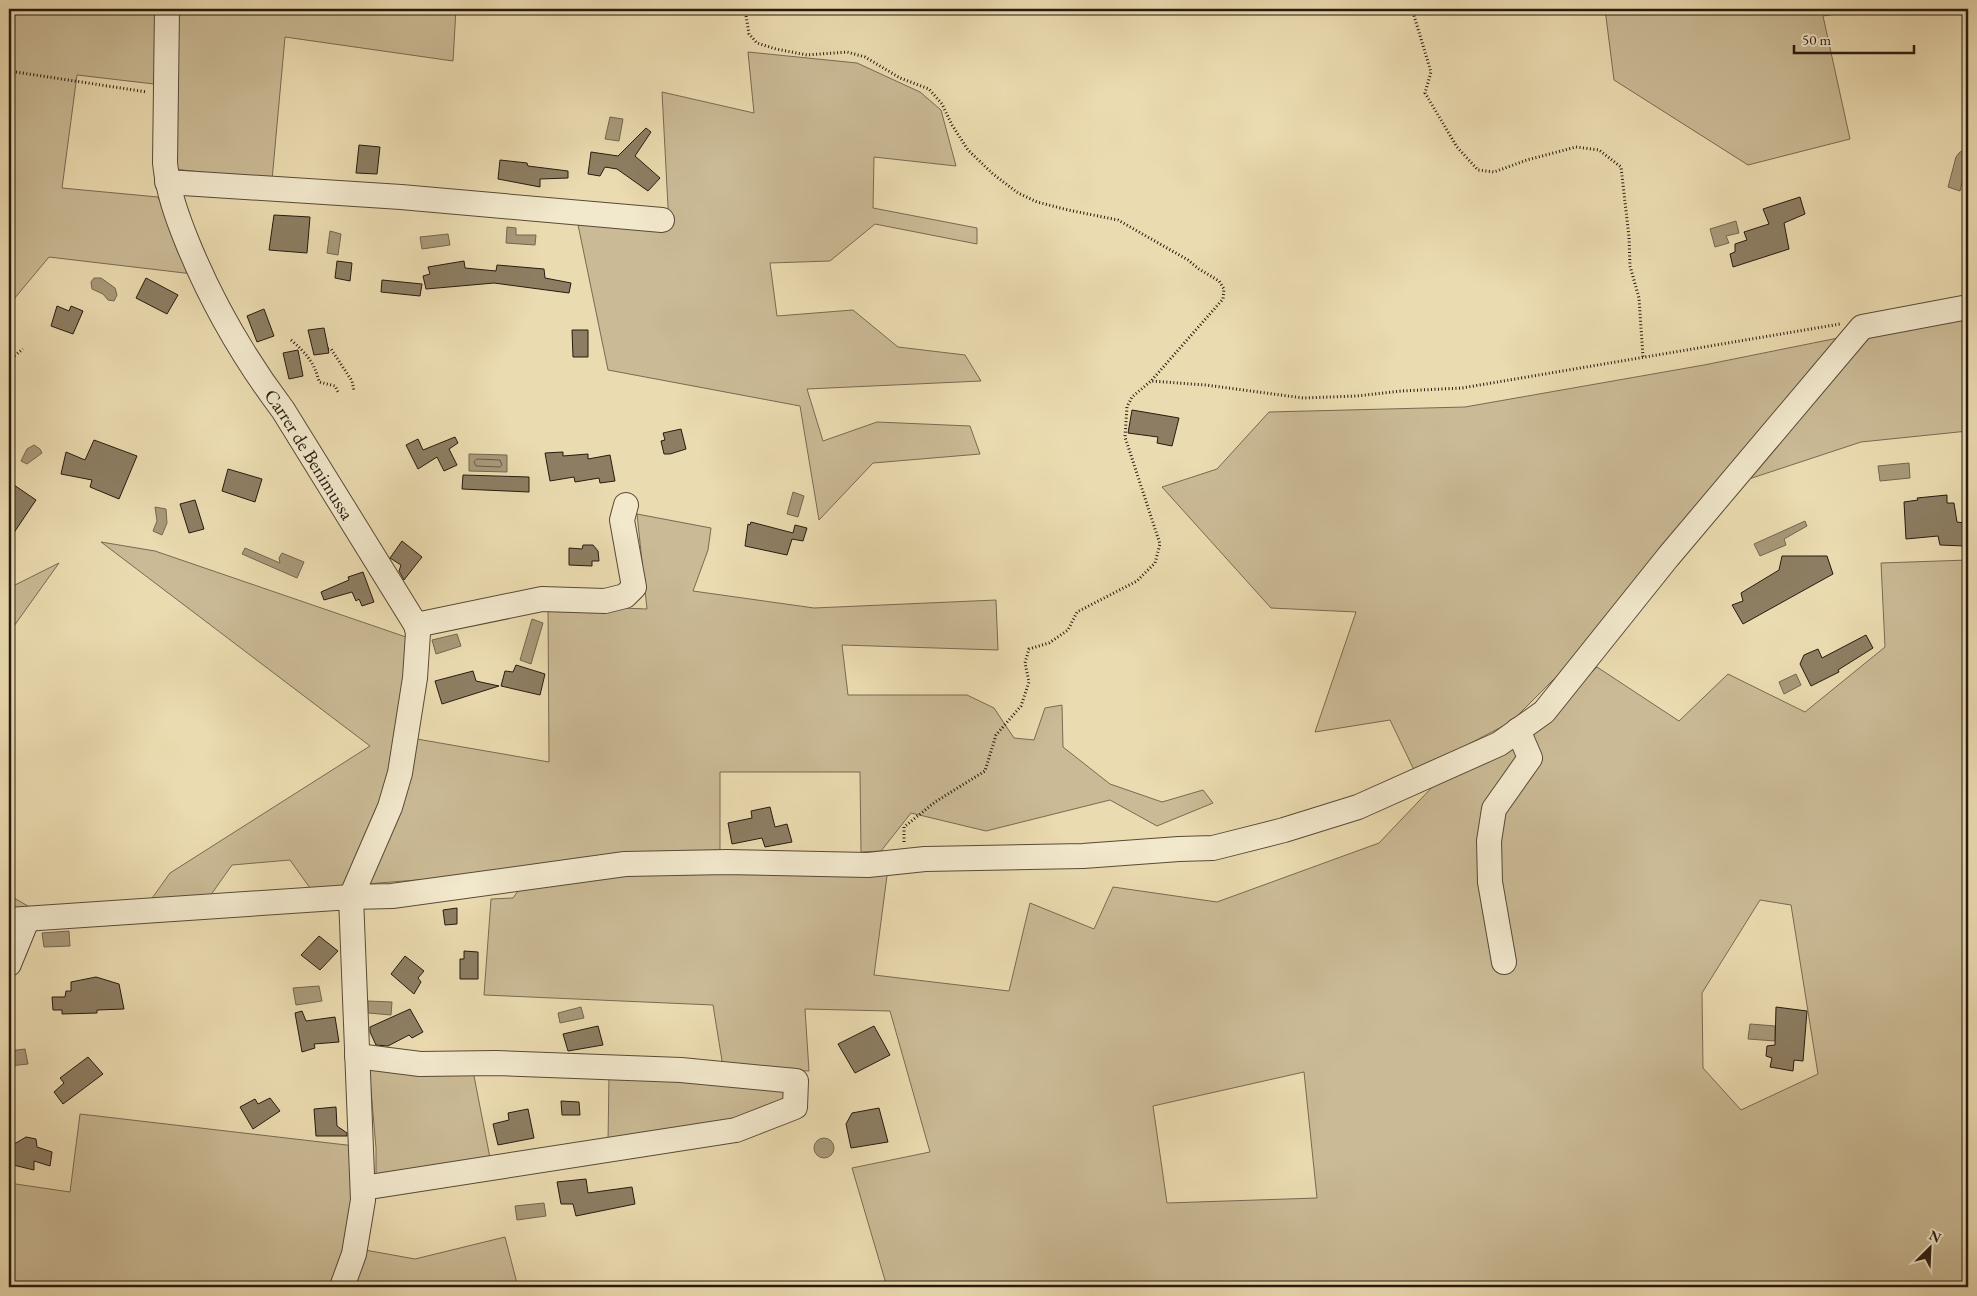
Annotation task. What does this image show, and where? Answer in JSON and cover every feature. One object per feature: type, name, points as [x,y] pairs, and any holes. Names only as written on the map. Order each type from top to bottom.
[{"type":"street","name":"Carrer de Benimussa","points":[[167,9],[165,163],[167,182],[174,208],[202,279],[233,338],[283,410],[416,625],[418,633],[415,678],[400,773],[390,807],[351,896]]},
{"type":"street","points":[[167,182],[401,197],[662,220]]},
{"type":"street","points":[[9,964],[18,920],[351,896],[392,896],[625,864],[727,862],[868,865],[925,859],[1083,856],[1213,848],[1284,830],[1358,807],[1499,744],[1544,712],[1668,556],[1862,327],[1968,307]]},
{"type":"street","points":[[416,625],[542,599],[605,601],[625,596],[634,587],[622,520],[626,505]]},
{"type":"street","points":[[1504,962],[1490,882],[1489,841],[1494,809],[1530,758],[1518,730]]},
{"type":"street","points":[[342,1287],[354,1254],[363,1200],[351,896]]},
{"type":"street","points":[[357,1056],[420,1064],[496,1063],[671,1070],[796,1081],[796,1107],[736,1130],[362,1188]]},
{"type":"path","points":[[745,9],[749,34],[757,44],[807,55],[847,52],[865,57],[900,78],[929,90],[942,104],[952,125],[968,150],[993,174],[1018,193],[1037,202],[1118,220],[1219,280],[1224,289],[1223,299],[1151,381],[1132,397],[1127,407],[1124,437],[1160,544],[1155,563],[1137,581],[1077,612],[1068,630],[1049,643],[1029,649],[1025,663],[1029,682],[1021,706],[996,735],[985,771],[934,802],[904,827],[903,861]]},
{"type":"path","points":[[1412,9],[1431,72],[1425,94],[1457,147],[1478,170],[1494,172],[1527,160],[1576,147],[1599,150],[1621,167],[1629,237],[1630,266],[1639,298],[1643,357]]},
{"type":"path","points":[[9,72],[166,94]]},
{"type":"path","points":[[1151,381],[1206,384],[1303,398],[1357,396],[1401,391],[1462,388],[1848,322],[1862,327]]},
{"type":"path","points":[[291,340],[307,354],[317,370],[319,382],[335,386],[338,392]]},
{"type":"path","points":[[9,360],[24,348]]},
{"type":"path","points":[[328,348],[331,349],[352,380],[354,391]]},
{"type":"shaded area","points":[[9,9],[159,9],[154,84],[77,75],[62,188],[158,197],[193,274],[49,257],[9,305]]},
{"type":"shaded area","points":[[179,9],[456,9],[453,61],[285,37],[272,180],[174,169]]},
{"type":"shaded area","points":[[1605,9],[1867,9],[1823,16],[1850,139],[1748,165],[1614,80]]},
{"type":"shaded area","points":[[748,52],[857,63],[920,92],[941,110],[956,166],[874,157],[873,208],[977,228],[977,244],[875,224],[830,261],[770,263],[777,316],[853,310],[898,347],[965,355],[981,381],[807,389],[823,441],[877,422],[970,426],[980,454],[873,463],[819,520],[800,406],[608,370],[576,215],[669,226],[662,92],[754,113]]},
{"type":"shaded area","points":[[1968,316],[1968,431],[1861,442],[1749,479],[1872,331]]},
{"type":"shaded area","points":[[1843,337],[1578,655],[1511,722],[1415,772],[1390,720],[1315,732],[1356,612],[1271,608],[1162,487],[1217,469],[1269,412],[1465,407],[1704,365]]},
{"type":"shaded area","points":[[637,514],[711,528],[708,550],[693,591],[814,608],[996,600],[998,650],[842,645],[848,695],[967,695],[994,708],[1014,738],[1034,740],[1045,708],[1062,705],[1063,747],[1110,784],[1162,802],[1203,790],[1213,803],[1157,826],[1110,800],[986,831],[911,813],[881,851],[861,852],[860,772],[720,772],[720,851],[493,874],[366,884],[417,739],[549,762],[548,605],[647,609]]},
{"type":"shaded area","points":[[101,542],[155,551],[406,637],[399,736],[379,813],[344,886],[310,888],[290,860],[232,865],[210,896],[150,901],[170,873],[370,746]]},
{"type":"shaded area","points":[[1968,560],[1968,1287],[887,1287],[852,1168],[930,1152],[890,1011],[805,1009],[809,1071],[723,1067],[713,1005],[484,995],[491,899],[513,898],[526,880],[658,868],[888,868],[874,975],[1009,991],[1030,903],[1094,929],[1113,887],[1217,902],[1379,843],[1439,780],[1532,730],[1597,667],[1679,721],[1728,674],[1805,712],[1885,647],[1881,563]],"holes":[[[1760,900],[1791,905],[1818,1074],[1741,1110],[1703,1068],[1702,993]],[[1304,1072],[1317,1198],[1167,1203],[1153,1106]]]},
{"type":"shaded area","points":[[59,563],[9,633],[9,580],[13,586]]},
{"type":"shaded area","points":[[9,895],[33,909],[9,911]]},
{"type":"shaded area","points":[[369,1067],[473,1071],[491,1163],[376,1180],[376,1148]]},
{"type":"shaded area","points":[[609,1074],[790,1085],[790,1107],[715,1128],[608,1142]]},
{"type":"shaded area","points":[[80,1114],[355,1146],[355,1206],[347,1248],[330,1287],[9,1287],[9,1183],[70,1192]]},
{"type":"shaded area","points":[[505,1237],[518,1287],[352,1287],[365,1250],[415,1259]]},
{"type":"water","points":[[610,117],[623,119],[619,141],[605,139]]},
{"type":"water","points":[[1963,150],[1968,155],[1960,191],[1948,187],[1956,157]]},
{"type":"water","points":[[1736,221],[1739,233],[1726,236],[1729,243],[1715,247],[1710,229]]},
{"type":"water","points":[[507,227],[516,228],[516,235],[536,235],[535,245],[506,243]]},
{"type":"water","points":[[330,231],[341,234],[338,255],[327,253]]},
{"type":"water","points":[[448,234],[450,245],[422,249],[420,237]]},
{"type":"water","points":[[94,278],[101,278],[115,288],[117,295],[114,301],[108,300],[103,294],[92,289],[91,282]]},
{"type":"water","points":[[34,445],[42,453],[27,464],[21,461],[27,449]]},
{"type":"water","points":[[469,454],[507,455],[507,472],[469,471]]},
{"type":"water","points":[[1909,463],[1910,478],[1880,481],[1878,466]]},
{"type":"water","points":[[793,492],[804,496],[798,517],[787,514]]},
{"type":"water","points":[[155,507],[166,509],[167,523],[162,535],[153,531],[157,521]]},
{"type":"water","points":[[1805,521],[1807,526],[1784,539],[1786,545],[1760,556],[1754,544]]},
{"type":"water","points":[[245,548],[280,563],[279,558],[282,553],[304,562],[297,578],[242,554]]},
{"type":"water","points":[[532,619],[543,623],[531,664],[520,660]]},
{"type":"water","points":[[457,634],[461,646],[436,654],[432,640]]},
{"type":"water","points":[[1796,674],[1801,685],[1784,694],[1779,682]]},
{"type":"water","points":[[69,931],[70,946],[44,947],[42,933]]},
{"type":"water","points":[[319,986],[322,1001],[296,1005],[293,988]]},
{"type":"water","points":[[368,1001],[392,1002],[391,1015],[368,1013]]},
{"type":"water","points":[[581,1007],[584,1018],[560,1023],[558,1013]]},
{"type":"water","points":[[1750,1024],[1775,1026],[1775,1041],[1748,1039]]},
{"type":"water","points":[[25,1049],[28,1064],[9,1066],[9,1051]]},
{"type":"water","points":[[824,1138],[831,1141],[834,1148],[831,1155],[824,1158],[817,1155],[814,1148],[817,1141]]},
{"type":"water","points":[[544,1203],[546,1216],[517,1220],[515,1206]]},
{"type":"building","points":[[646,128],[651,132],[635,156],[660,178],[648,191],[617,169],[605,167],[600,176],[588,174],[591,152],[618,156]]},
{"type":"building","points":[[359,145],[380,147],[377,174],[356,173]]},
{"type":"building","points":[[500,160],[568,171],[568,178],[540,179],[540,187],[498,179]]},
{"type":"building","points":[[1800,197],[1805,214],[1784,223],[1789,249],[1733,267],[1730,254],[1735,252],[1735,244],[1747,240],[1744,232],[1769,224],[1763,209]]},
{"type":"building","points":[[274,215],[310,217],[307,253],[269,250]]},
{"type":"building","points":[[337,261],[352,263],[350,281],[335,278]]},
{"type":"building","points":[[464,261],[465,268],[496,271],[497,265],[544,269],[545,278],[571,283],[569,293],[494,283],[426,289],[423,276],[430,274],[428,267]]},
{"type":"building","points":[[146,278],[178,295],[167,314],[136,298]]},
{"type":"building","points":[[382,280],[422,284],[420,296],[381,292]]},
{"type":"building","points":[[57,306],[69,311],[71,306],[83,311],[73,334],[51,326]]},
{"type":"building","points":[[264,309],[274,336],[257,342],[247,316]]},
{"type":"building","points":[[324,328],[329,353],[314,355],[308,330]]},
{"type":"building","points":[[572,330],[588,330],[588,357],[573,357]]},
{"type":"building","points":[[298,350],[303,376],[289,379],[283,353]]},
{"type":"building","points":[[1132,410],[1179,418],[1172,446],[1157,443],[1158,437],[1128,433]]},
{"type":"building","points":[[681,429],[686,449],[664,454],[661,441],[665,440],[663,433]]},
{"type":"building","points":[[455,437],[458,443],[449,449],[457,465],[444,471],[437,457],[418,469],[406,445],[418,439],[423,450]]},
{"type":"building","points":[[94,440],[137,456],[119,499],[90,487],[92,480],[61,474],[66,452],[85,460]]},
{"type":"building","points":[[563,452],[563,456],[588,454],[588,459],[610,455],[615,481],[600,483],[599,478],[575,482],[574,477],[550,481],[545,453]]},
{"type":"building","points":[[228,469],[262,479],[255,502],[222,491]]},
{"type":"building","points":[[463,475],[529,477],[529,492],[462,489]]},
{"type":"building","points":[[14,485],[36,500],[9,540],[9,496]]},
{"type":"building","points":[[1947,495],[1947,503],[1954,503],[1957,522],[1964,523],[1964,546],[1940,545],[1938,536],[1906,539],[1904,502],[1918,500],[1917,498]]},
{"type":"building","points":[[195,500],[204,529],[189,533],[180,504]]},
{"type":"building","points":[[751,522],[793,533],[795,525],[807,528],[803,541],[792,539],[787,555],[745,546],[748,524],[750,525]]},
{"type":"building","points":[[402,541],[422,557],[404,580],[399,571],[401,565],[390,558]]},
{"type":"building","points":[[583,545],[593,545],[598,551],[599,561],[592,561],[592,566],[569,565],[569,548],[582,549]]},
{"type":"building","points":[[1782,556],[1827,556],[1833,574],[1743,624],[1732,605],[1743,601],[1741,593],[1779,570]]},
{"type":"building","points":[[363,572],[374,602],[362,606],[359,599],[356,601],[352,592],[324,600],[321,592],[349,580],[348,577]]},
{"type":"building","points":[[1866,635],[1873,648],[1838,670],[1839,672],[1811,686],[1800,664],[1804,655],[1818,649],[1822,658]]},
{"type":"building","points":[[516,665],[545,674],[540,695],[501,686],[505,671],[513,672]]},
{"type":"building","points":[[473,671],[476,681],[499,686],[442,704],[435,681]]},
{"type":"building","points":[[770,807],[775,827],[787,824],[792,842],[765,847],[762,838],[732,844],[728,823],[752,818],[751,811]]},
{"type":"building","points":[[457,908],[457,924],[445,925],[443,910]]},
{"type":"building","points":[[319,936],[338,951],[320,970],[301,955]]},
{"type":"building","points":[[464,951],[478,952],[478,979],[460,979],[460,959],[464,959]]},
{"type":"building","points":[[405,956],[424,971],[418,978],[421,982],[414,994],[391,974]]},
{"type":"building","points":[[96,977],[119,984],[124,1009],[97,1010],[97,1013],[62,1014],[62,1010],[53,1010],[52,997],[65,997],[66,991],[71,991],[71,982]]},
{"type":"building","points":[[1776,1007],[1807,1011],[1803,1061],[1794,1060],[1793,1071],[1770,1067],[1772,1058],[1766,1056],[1767,1046],[1775,1045]]},
{"type":"building","points":[[410,1009],[423,1032],[412,1038],[409,1035],[388,1046],[376,1045],[370,1032],[370,1027]]},
{"type":"building","points":[[302,1011],[306,1021],[335,1017],[339,1042],[314,1044],[315,1048],[302,1052],[295,1013]]},
{"type":"building","points":[[598,1026],[603,1045],[568,1051],[563,1034]]},
{"type":"building","points":[[874,1026],[890,1055],[855,1073],[838,1044]]},
{"type":"building","points":[[88,1057],[103,1074],[63,1104],[54,1092],[64,1083],[60,1078]]},
{"type":"building","points":[[270,1098],[280,1111],[253,1129],[240,1107],[255,1099],[258,1104]]},
{"type":"building","points":[[561,1101],[579,1102],[580,1115],[562,1115]]},
{"type":"building","points":[[336,1107],[337,1126],[347,1133],[347,1136],[316,1136],[314,1109]]},
{"type":"building","points":[[879,1108],[888,1142],[851,1148],[846,1124],[852,1113]]},
{"type":"building","points":[[528,1109],[534,1138],[498,1145],[493,1124],[509,1120],[508,1113]]},
{"type":"building","points":[[26,1137],[36,1139],[37,1147],[52,1152],[50,1166],[34,1161],[34,1170],[9,1164],[9,1143],[16,1143]]},
{"type":"building","points":[[586,1179],[588,1193],[632,1187],[635,1204],[576,1216],[573,1204],[561,1204],[557,1182]]}]
